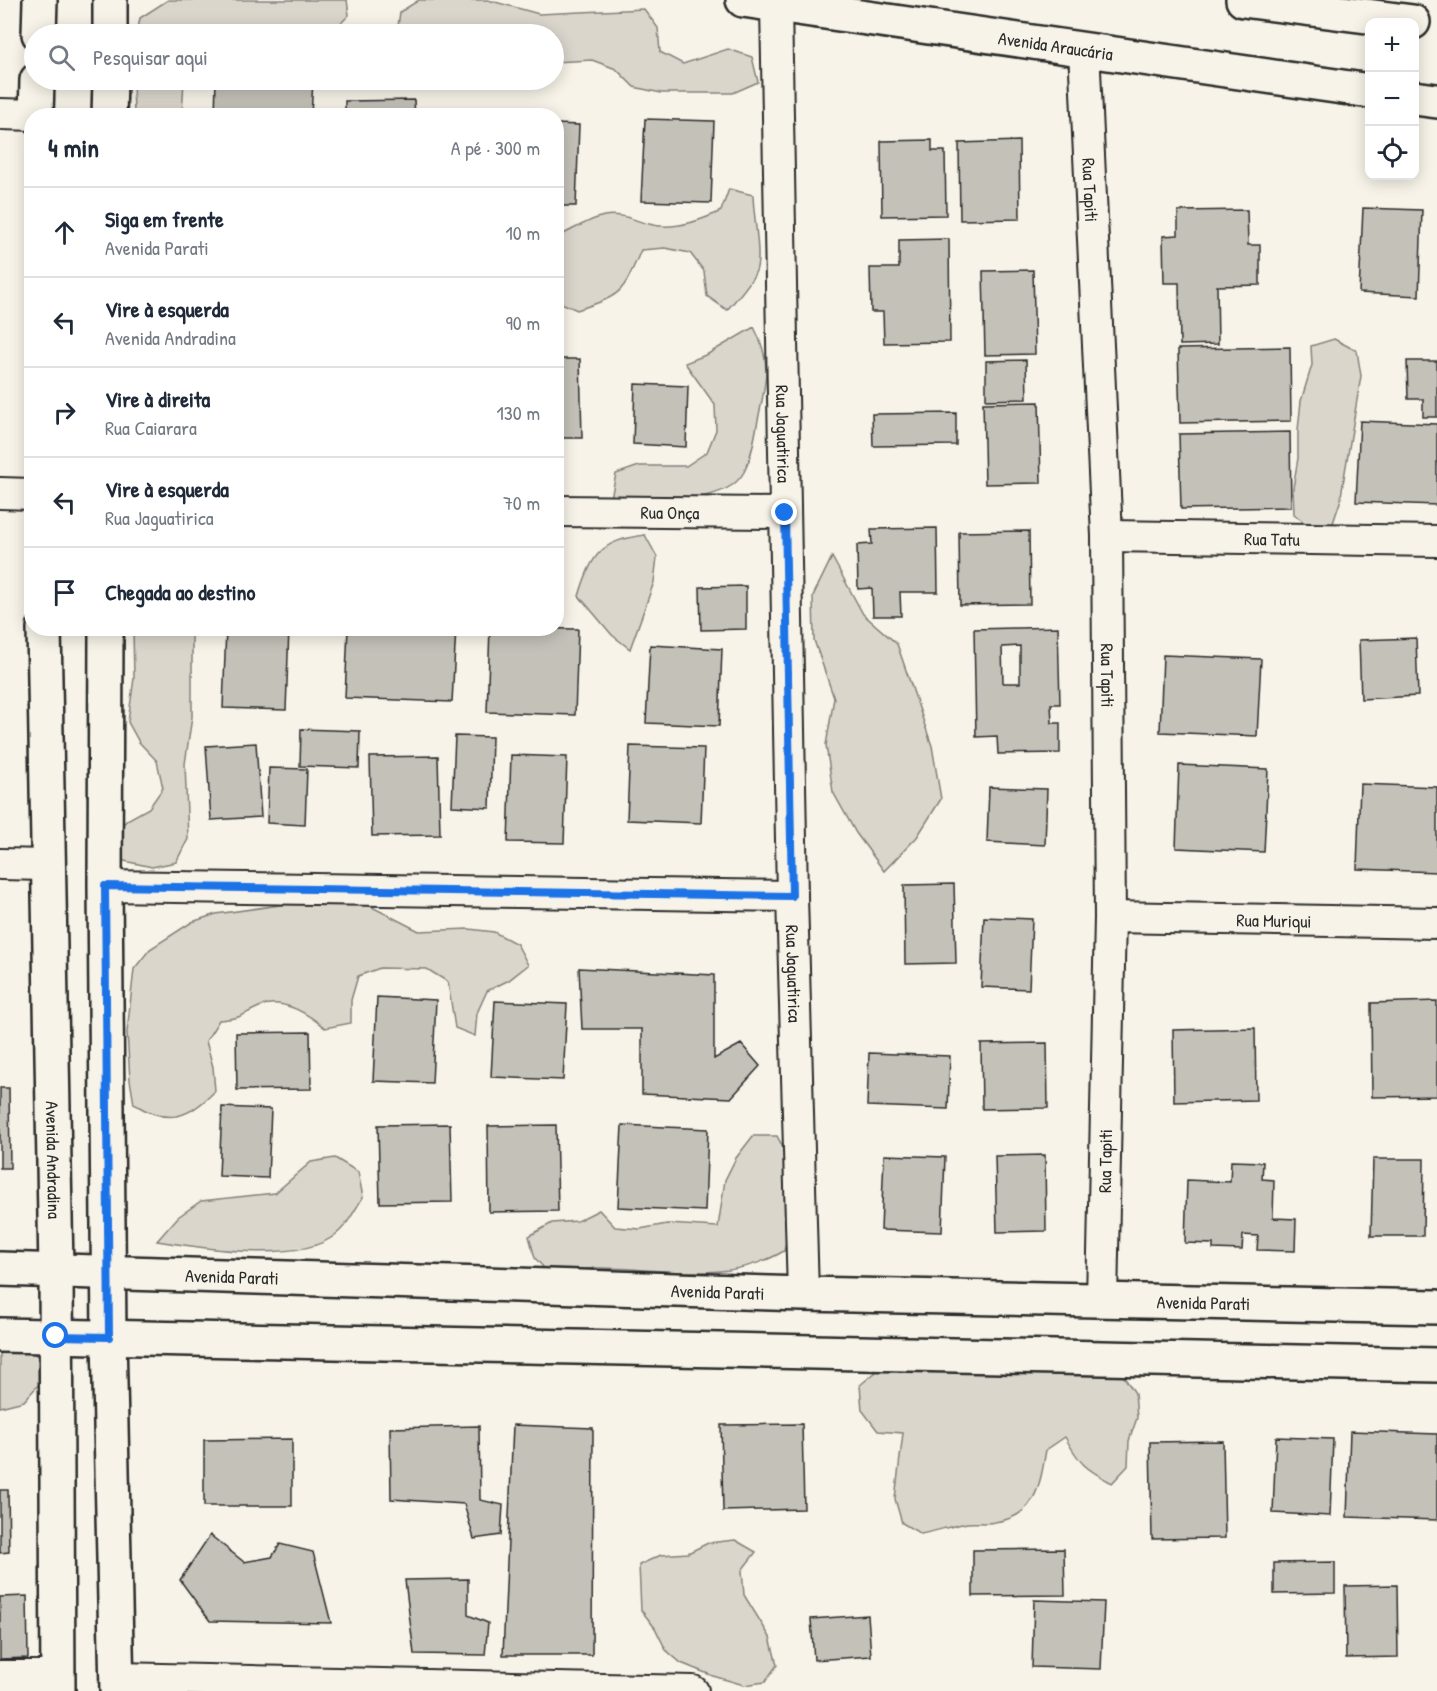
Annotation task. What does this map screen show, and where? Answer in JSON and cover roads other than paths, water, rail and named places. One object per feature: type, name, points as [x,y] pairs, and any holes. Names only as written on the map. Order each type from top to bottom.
[{"type":"street","points":[[39,0],[39,24]]},
{"type":"street","points":[[110,0],[110,24]]},
{"type":"street","name":"Avenida Araucária","points":[[743,0],[1365,90]]},
{"type":"street","points":[[1243,0],[1377,18]]},
{"type":"street","name":"Rua Jaguatirica","points":[[776,5],[792,896],[803,1294]]},
{"type":"street","points":[[1419,24],[1437,26]]},
{"type":"street","name":"Rua Tapiti","points":[[1084,49],[1107,536],[1110,917],[1102,1301]]},
{"type":"street","points":[[36,108],[37,90]]},
{"type":"street","points":[[110,90],[110,108]]},
{"type":"street","points":[[1419,99],[1437,101]]},
{"type":"street","points":[[0,114],[24,115]]},
{"type":"street","points":[[0,494],[24,494]]},
{"type":"street","name":"Rua Onça","points":[[564,511],[785,513]]},
{"type":"street","name":"Rua Tatu","points":[[1107,536],[1437,541]]},
{"type":"street","name":"Avenida Andradina","points":[[44,636],[46,864],[56,1270],[58,1684]]},
{"type":"street","points":[[106,636],[105,886],[109,1337],[117,1684],[693,1691]]},
{"type":"street","points":[[0,864],[46,864]]},
{"type":"street","points":[[105,886],[792,896]]},
{"type":"street","name":"Rua Muriqui","points":[[1110,917],[1437,923]]},
{"type":"street","name":"Avenida Parati","points":[[0,1269],[803,1294],[1437,1307]]},
{"type":"street","points":[[0,1335],[1437,1365]]},
{"type":"street","points":[[0,1676],[58,1684]]}]
